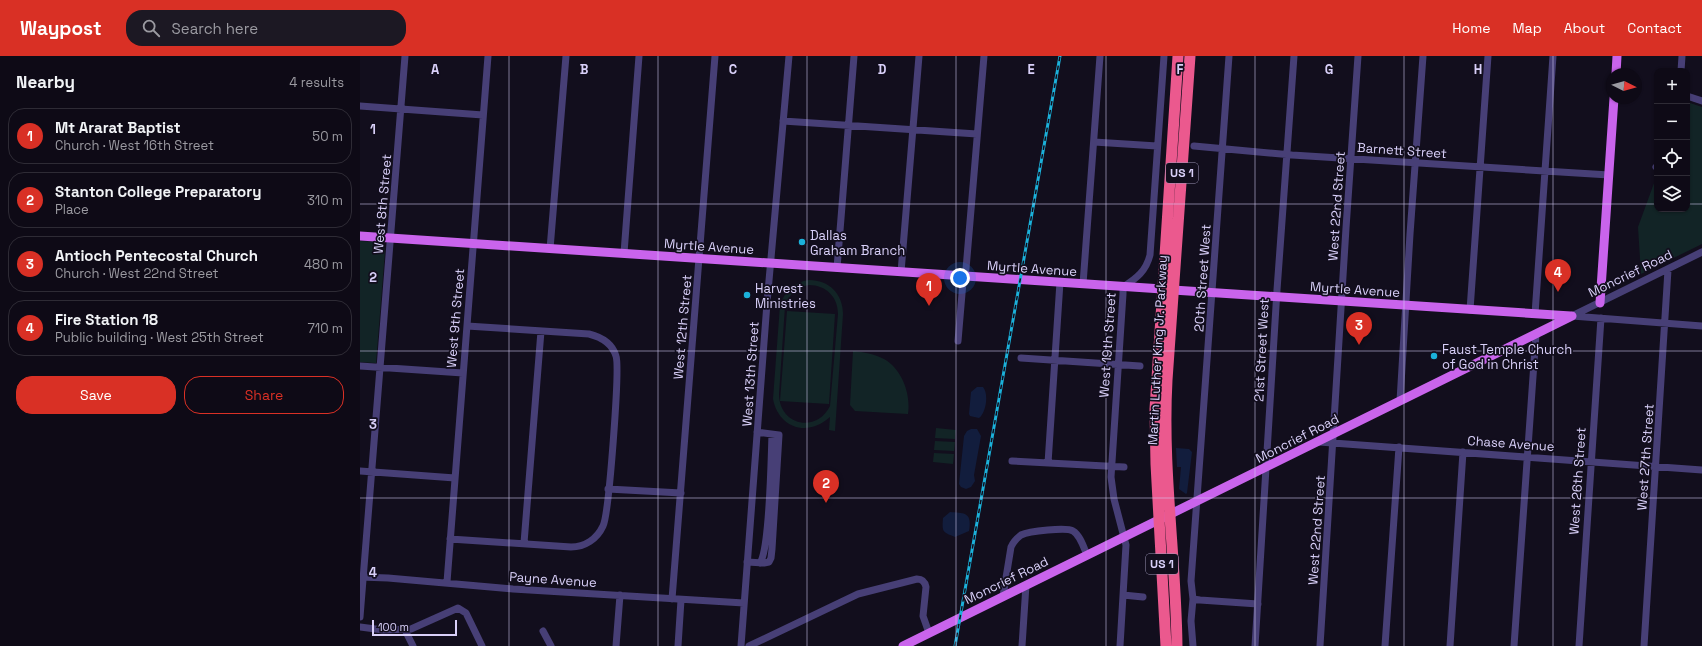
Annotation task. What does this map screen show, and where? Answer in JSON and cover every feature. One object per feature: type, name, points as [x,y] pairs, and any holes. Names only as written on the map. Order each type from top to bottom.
[{"type":"highway","name":"Martin Luther King Jr. Parkway","points":[[1166,646],[1164,517],[1166,456],[1165,415],[1168,289],[1178,56]]},
{"type":"highway","name":"Martin Luther King Jr. Parkway","points":[[1168,289],[1190,56]]},
{"type":"highway","name":"Martin Luther King Jr. Parkway","points":[[1164,517],[1176,646]]},
{"type":"highway","points":[[1162,646],[1165,609]]},
{"type":"main road","points":[[1616,68],[1617,56]]},
{"type":"main road","points":[[1600,303],[1614,104]]},
{"type":"main road","name":"Myrtle Avenue","points":[[360,236],[1572,316]]},
{"type":"main road","name":"Moncrief Road","points":[[903,646],[1319,442],[1334,438],[1400,401],[1572,316]]},
{"type":"street","name":"West 8th Street","points":[[360,617],[362,577],[381,367],[406,56]]},
{"type":"street","name":"West 9th Street","points":[[446,582],[488,56]]},
{"type":"street","points":[[550,249],[566,56]]},
{"type":"street","points":[[624,253],[639,56]]},
{"type":"street","name":"West 12th Street","points":[[672,599],[715,56]]},
{"type":"street","name":"West 13th Street","points":[[741,646],[757,432],[789,56]]},
{"type":"street","points":[[837,268],[854,56]]},
{"type":"street","points":[[901,272],[919,56]]},
{"type":"street","points":[[958,341],[966,269],[984,56]]},
{"type":"street","points":[[1083,284],[1100,56]]},
{"type":"street","name":"West 19th Street","points":[[1120,646],[1126,552],[1124,537],[1114,499],[1111,467],[1123,287],[1140,275],[1148,263],[1150,255],[1164,56]]},
{"type":"street","name":"20th Street West","points":[[1192,646],[1191,620],[1193,599],[1191,582],[1196,502],[1213,292],[1229,56]]},
{"type":"street","name":"21st Street West","points":[[1255,646],[1294,56]]},
{"type":"street","name":"West 22nd Street","points":[[1320,646],[1358,56]]},
{"type":"street","points":[[1400,401],[1423,56]]},
{"type":"street","points":[[1470,310],[1488,56]]},
{"type":"street","points":[[1535,314],[1553,56]]},
{"type":"street","points":[[1681,68],[1682,56]]},
{"type":"street","points":[[1690,97],[1702,101]]},
{"type":"street","points":[[360,106],[483,115]]},
{"type":"street","points":[[783,121],[977,134]]},
{"type":"street","points":[[1094,142],[1157,146]]},
{"type":"street","name":"Barnett Street","points":[[1194,146],[1222,150],[1609,175]]},
{"type":"street","name":"Moncrief Road","points":[[1572,316],[1702,252]]},
{"type":"street","name":"West 27th Street","points":[[1644,646],[1666,323],[1668,270]]},
{"type":"street","points":[[1048,463],[1060,282]]},
{"type":"street","name":"Myrtle Avenue","points":[[1572,316],[1702,326]]},
{"type":"street","name":"West 26th Street","points":[[1579,646],[1601,318]]},
{"type":"street","points":[[450,539],[577,547],[596,537],[600,532],[606,518],[618,370],[616,355],[607,342],[595,335],[467,326]]},
{"type":"street","points":[[524,543],[540,331]]},
{"type":"street","points":[[1514,646],[1536,334]]},
{"type":"street","points":[[1021,358],[1140,366]]},
{"type":"street","points":[[360,366],[463,373]]},
{"type":"street","points":[[748,562],[769,562],[772,553],[780,435],[757,432]]},
{"type":"street","name":"Chase Avenue","points":[[1334,438],[1399,447],[1702,470]]},
{"type":"street","points":[[1385,646],[1399,447]]},
{"type":"street","points":[[1450,646],[1463,452]]},
{"type":"street","points":[[1012,462],[1124,467]]},
{"type":"street","points":[[360,471],[455,478]]},
{"type":"street","points":[[608,489],[681,493]]},
{"type":"street","points":[[1003,596],[1011,547],[1015,540],[1020,536],[1028,533],[1072,530],[1077,534],[1087,555]]},
{"type":"street","name":"Payne Avenue","points":[[362,577],[446,582],[513,589],[744,603]]},
{"type":"street","points":[[749,646],[858,594],[917,579],[920,579],[925,583],[926,587],[923,616],[929,633]]},
{"type":"street","points":[[1022,646],[1026,585]]},
{"type":"street","points":[[1123,595],[1143,597]]},
{"type":"street","points":[[616,646],[620,596]]},
{"type":"street","points":[[1193,599],[1258,604]]},
{"type":"street","points":[[678,646],[681,600]]},
{"type":"street","points":[[360,627],[405,630],[418,627],[455,609],[461,609],[466,613],[482,646]]},
{"type":"street","points":[[405,630],[413,646]]},
{"type":"street","points":[[543,631],[551,646]]},
{"type":"shaded area","points":[[1690,103],[1702,107],[1702,244],[1641,274],[1638,227],[1654,183],[1654,212],[1690,212]]},
{"type":"shaded area","points":[[360,241],[377,242],[384,246],[385,251],[376,363],[360,362]]},
{"type":"shaded area","points":[[809,280],[823,282],[829,285],[838,294],[842,307],[843,314],[835,431],[829,430],[830,417],[813,427],[796,427],[788,423],[781,417],[776,409],[773,399],[780,305],[787,291],[804,281]],"holes":[[[809,285],[821,287],[830,293],[836,302],[838,314],[830,406],[824,415],[808,423],[791,419],[785,413],[781,405],[779,394],[785,306],[791,295],[797,289]]]},
{"type":"shaded area","points":[[787,311],[835,314],[829,404],[780,401]]},
{"type":"shaded area","points":[[853,351],[880,357],[896,369],[904,383],[906,390],[909,406],[908,414],[855,411],[850,405]]},
{"type":"shaded area","points":[[936,428],[956,430],[955,439],[935,438]]},
{"type":"shaded area","points":[[935,441],[955,442],[954,451],[934,450]]},
{"type":"shaded area","points":[[934,453],[954,454],[953,464],[933,462]]},
{"type":"water","points":[[977,387],[983,387],[986,394],[985,408],[979,418],[970,416],[969,414],[971,392]]},
{"type":"water","points":[[977,429],[981,436],[974,475],[975,481],[971,487],[966,489],[961,487],[959,484],[964,436],[967,431]]},
{"type":"water","points":[[1176,448],[1189,449],[1192,452],[1186,494],[1179,489],[1181,467],[1177,467]]},
{"type":"water","points":[[950,512],[964,514],[969,517],[969,531],[955,537],[944,531],[943,518]]},
{"type":"railway","points":[[955,646],[1060,56]]},
{"type":"place","name":"Dallas Graham Branch","points":[[802,242]]},
{"type":"place","name":"Fire Station 18","points":[[1558,292]]},
{"type":"place","name":"Harvest Ministries","points":[[747,295]]},
{"type":"place","name":"Mt Ararat Baptist","points":[[929,306]]},
{"type":"place","name":"Antioch Pentecostal Church","points":[[1359,345]]},
{"type":"place","name":"Faust Temple Church of God in Christ","points":[[1434,356]]},
{"type":"place","name":"Stanton College Preparatory","points":[[826,503]]}]
